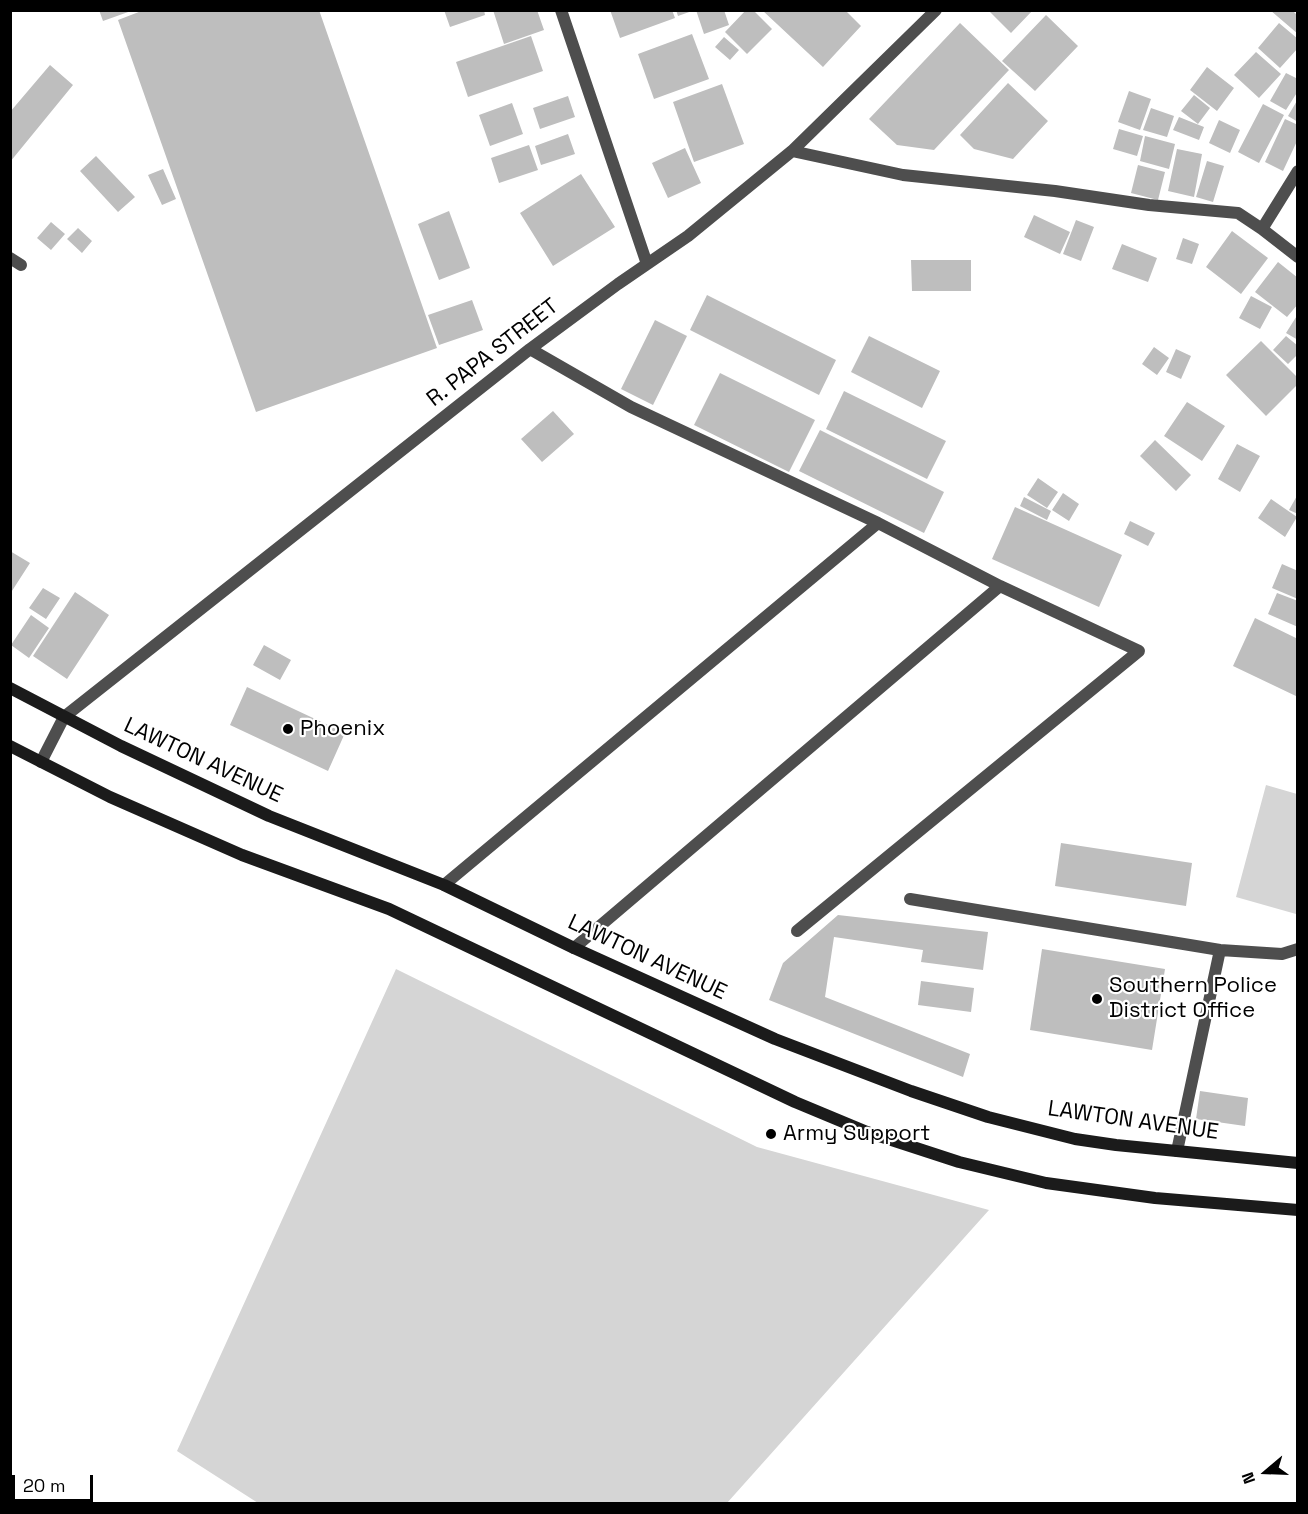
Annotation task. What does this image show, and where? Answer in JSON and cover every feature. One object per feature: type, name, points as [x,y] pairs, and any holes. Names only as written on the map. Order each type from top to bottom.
[{"type":"main road","name":"LAWTON AVENUE","points":[[10,688],[138,754],[269,816],[444,885],[574,948],[775,1039],[911,1091],[988,1117],[1075,1138],[1298,1163]]},
{"type":"main road","points":[[10,746],[110,797],[242,855],[388,909],[795,1102],[867,1132],[959,1162],[1046,1183],[1155,1198],[1298,1210]]},
{"type":"street","points":[[561,10],[647,264]]},
{"type":"street","name":"R. PAPA STREET","points":[[64,717],[530,349],[688,236],[792,151],[936,10]]},
{"type":"street","points":[[792,151],[903,175],[1055,191],[1149,205],[1238,213],[1298,257]]},
{"type":"street","points":[[1262,229],[1298,171]]},
{"type":"street","points":[[530,349],[631,407],[878,523],[1000,586],[1139,651],[797,931]]},
{"type":"street","points":[[444,885],[878,523]]},
{"type":"street","points":[[574,948],[1000,586]]},
{"type":"street","points":[[41,762],[64,717]]},
{"type":"street","points":[[910,899],[1221,950],[1282,954],[1298,949]]},
{"type":"street","points":[[1177,1151],[1221,950]]},
{"type":"shaded area","points":[[1266,785],[1297,794],[1296,914],[1236,897]]},
{"type":"shaded area","points":[[396,969],[757,1147],[989,1210],[727,1503],[258,1503],[177,1451]]},
{"type":"building","points":[[99,10],[131,10],[131,11],[103,21]]},
{"type":"building","points":[[144,10],[319,10],[437,348],[256,412],[118,20]]},
{"type":"building","points":[[444,10],[484,10],[485,15],[450,27]]},
{"type":"building","points":[[493,10],[537,10],[544,30],[504,44]]},
{"type":"building","points":[[610,10],[672,10],[675,18],[620,38]]},
{"type":"building","points":[[676,10],[692,10],[692,11],[678,16]]},
{"type":"building","points":[[696,10],[724,10],[729,25],[704,34]]},
{"type":"building","points":[[746,10],[753,10],[772,29],[747,54],[725,32]]},
{"type":"building","points":[[762,10],[845,10],[861,26],[823,67]]},
{"type":"building","points":[[988,10],[1033,10],[1011,33]]},
{"type":"building","points":[[1270,10],[1292,10],[1298,16],[1298,34]]},
{"type":"building","points":[[1046,15],[1078,46],[1035,91],[1002,61]]},
{"type":"building","points":[[960,23],[1009,70],[934,150],[897,145],[869,119]]},
{"type":"building","points":[[1279,23],[1298,39],[1298,48],[1280,68],[1258,48]]},
{"type":"building","points":[[692,34],[709,79],[654,99],[638,54]]},
{"type":"building","points":[[531,36],[543,71],[468,97],[456,62]]},
{"type":"building","points":[[724,37],[739,50],[730,60],[715,47]]},
{"type":"building","points":[[1256,52],[1281,74],[1259,98],[1234,75]]},
{"type":"building","points":[[50,65],[73,85],[10,162],[10,112]]},
{"type":"building","points":[[1207,67],[1234,88],[1217,111],[1190,90]]},
{"type":"building","points":[[1286,73],[1298,79],[1298,91],[1286,110],[1270,101]]},
{"type":"building","points":[[1008,83],[1048,121],[1013,159],[974,149],[960,135]]},
{"type":"building","points":[[722,84],[744,144],[694,162],[673,102]]},
{"type":"building","points":[[1129,91],[1151,99],[1140,130],[1118,122]]},
{"type":"building","points":[[1194,95],[1210,108],[1198,124],[1181,111]]},
{"type":"building","points":[[568,96],[575,117],[540,129],[533,108]]},
{"type":"building","points":[[1298,99],[1298,122],[1288,116]]},
{"type":"building","points":[[512,103],[523,134],[490,146],[479,115]]},
{"type":"building","points":[[1263,104],[1284,115],[1259,163],[1238,152]]},
{"type":"building","points":[[1151,108],[1174,116],[1167,137],[1143,130]]},
{"type":"building","points":[[1179,117],[1204,127],[1199,140],[1173,130]]},
{"type":"building","points":[[1285,119],[1298,125],[1298,139],[1283,171],[1265,162]]},
{"type":"building","points":[[1219,120],[1240,130],[1230,153],[1209,143]]},
{"type":"building","points":[[1119,129],[1143,136],[1137,156],[1113,149]]},
{"type":"building","points":[[568,134],[575,154],[541,165],[535,146]]},
{"type":"building","points":[[1145,136],[1175,144],[1169,169],[1140,161]]},
{"type":"building","points":[[529,145],[538,170],[499,183],[491,158]]},
{"type":"building","points":[[685,148],[701,183],[668,198],[652,163]]},
{"type":"building","points":[[1177,149],[1202,154],[1194,197],[1168,191]]},
{"type":"building","points":[[96,156],[135,197],[118,212],[80,171]]},
{"type":"building","points":[[1207,161],[1224,166],[1213,202],[1196,197]]},
{"type":"building","points":[[1138,165],[1165,172],[1158,200],[1131,193]]},
{"type":"building","points":[[163,169],[176,199],[162,205],[148,175]]},
{"type":"building","points":[[581,174],[615,227],[553,266],[520,213]]},
{"type":"building","points":[[449,211],[470,268],[439,280],[418,224]]},
{"type":"building","points":[[1034,215],[1070,232],[1060,254],[1024,237]]},
{"type":"building","points":[[1076,220],[1094,227],[1081,261],[1063,254]]},
{"type":"building","points":[[51,222],[65,234],[51,250],[37,238]]},
{"type":"building","points":[[78,228],[92,241],[82,253],[67,239]]},
{"type":"building","points":[[1232,231],[1268,258],[1241,294],[1206,267]]},
{"type":"building","points":[[1183,238],[1199,244],[1192,264],[1176,259]]},
{"type":"building","points":[[1122,244],[1157,258],[1148,282],[1112,269]]},
{"type":"building","points":[[911,260],[971,260],[971,291],[912,291]]},
{"type":"building","points":[[1278,262],[1298,278],[1298,304],[1287,317],[1255,292]]},
{"type":"building","points":[[707,295],[836,360],[819,395],[690,330]]},
{"type":"building","points":[[1251,296],[1272,307],[1260,329],[1239,318]]},
{"type":"building","points":[[472,300],[483,330],[439,345],[428,315]]},
{"type":"building","points":[[1298,314],[1298,340],[1286,333]]},
{"type":"building","points":[[655,320],[687,336],[653,405],[621,389]]},
{"type":"building","points":[[869,336],[940,371],[922,408],[851,372]]},
{"type":"building","points":[[1286,336],[1298,346],[1298,354],[1288,364],[1273,350]]},
{"type":"building","points":[[1261,341],[1298,378],[1298,384],[1266,416],[1226,375]]},
{"type":"building","points":[[1154,347],[1169,358],[1157,375],[1142,364]]},
{"type":"building","points":[[1176,349],[1191,356],[1181,379],[1166,372]]},
{"type":"building","points":[[720,373],[815,420],[789,472],[694,425]]},
{"type":"building","points":[[844,391],[946,441],[927,479],[826,429]]},
{"type":"building","points":[[1187,402],[1225,426],[1202,461],[1164,436]]},
{"type":"building","points":[[553,411],[574,434],[542,462],[521,439]]},
{"type":"building","points":[[820,430],[944,492],[924,533],[799,471]]},
{"type":"building","points":[[1155,440],[1191,475],[1176,491],[1140,456]]},
{"type":"building","points":[[1237,444],[1260,456],[1240,492],[1218,479]]},
{"type":"building","points":[[1038,478],[1058,492],[1047,508],[1027,495]]},
{"type":"building","points":[[1063,493],[1079,504],[1069,521],[1052,510]]},
{"type":"building","points":[[1298,494],[1298,514],[1289,510]]},
{"type":"building","points":[[1024,497],[1051,511],[1047,520],[1020,506]]},
{"type":"building","points":[[1271,499],[1297,517],[1285,537],[1258,518]]},
{"type":"building","points":[[1015,507],[1122,555],[1099,607],[992,559]]},
{"type":"building","points":[[1130,521],[1155,533],[1148,546],[1124,534]]},
{"type":"building","points":[[10,551],[30,563],[10,594]]},
{"type":"building","points":[[1282,564],[1298,571],[1298,599],[1272,588]]},
{"type":"building","points":[[43,588],[60,598],[46,619],[29,608]]},
{"type":"building","points":[[75,592],[109,615],[67,679],[33,656]]},
{"type":"building","points":[[1277,593],[1298,601],[1298,627],[1268,614]]},
{"type":"building","points":[[31,615],[49,628],[29,658],[11,645]]},
{"type":"building","points":[[1255,618],[1298,639],[1298,697],[1233,666]]},
{"type":"building","points":[[264,645],[291,660],[280,680],[253,665]]},
{"type":"building","name":"Phoenix","points":[[247,687],[345,733],[328,771],[230,725]]},
{"type":"building","points":[[1061,843],[1192,863],[1186,906],[1055,886]]},
{"type":"building","points":[[838,915],[988,932],[983,970],[921,962],[923,950],[834,937],[825,997],[970,1054],[963,1077],[769,1000],[783,963]]},
{"type":"building","name":"Southern Police District Office","points":[[1042,949],[1165,969],[1152,1050],[1030,1030]]},
{"type":"building","points":[[921,981],[974,988],[971,1012],[918,1005]]},
{"type":"building","points":[[1200,1091],[1248,1098],[1245,1126],[1196,1119]]},
{"type":"place","name":"Phoenix","points":[[288,729]]},
{"type":"place","name":"Southern Police District Office","points":[[1097,999]]},
{"type":"place","name":"Army Support","points":[[771,1134]]}]
